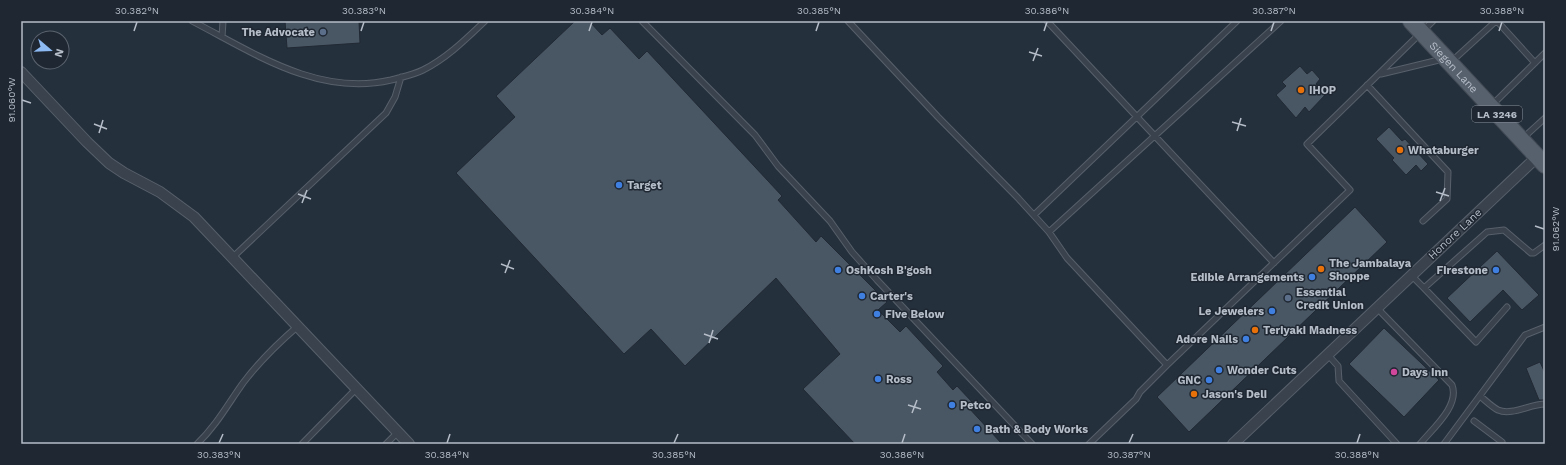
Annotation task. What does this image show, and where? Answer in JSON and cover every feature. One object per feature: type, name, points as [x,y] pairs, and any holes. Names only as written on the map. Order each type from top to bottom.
[{"type":"main road","name":"Siegen Lane","points":[[1416,27],[1541,161]]},
{"type":"street","points":[[21,72],[87,142],[109,163],[183,208],[298,326],[409,444]]},
{"type":"street","name":"Honore Lane","points":[[1234,444],[1411,275],[1541,161]]},
{"type":"lane","points":[[192,21],[280,66],[316,79],[344,83],[382,82],[417,73],[441,59],[485,21]]},
{"type":"lane","points":[[222,36],[223,21]]},
{"type":"lane","points":[[642,21],[755,135],[778,166],[830,221],[852,252],[877,280],[1032,444]]},
{"type":"lane","points":[[848,21],[1034,215],[1049,232],[1067,258],[1167,366]]},
{"type":"lane","points":[[1047,21],[1154,137],[1274,263]]},
{"type":"lane","points":[[1034,215],[1237,21]]},
{"type":"lane","points":[[1049,232],[1281,21]]},
{"type":"lane","points":[[1089,444],[1136,399],[1140,392],[1350,190],[1307,144],[1380,74],[1416,27],[1432,21]]},
{"type":"lane","points":[[1380,74],[1448,61],[1496,21],[1535,63]]},
{"type":"lane","points":[[1490,107],[1545,53]]},
{"type":"lane","points":[[232,258],[386,113],[395,97],[401,77]]},
{"type":"lane","points":[[1367,85],[1448,172],[1447,199],[1423,222]]},
{"type":"lane","points":[[1521,140],[1545,118]]},
{"type":"lane","points":[[1424,288],[1487,232],[1504,230],[1534,253],[1545,245]]},
{"type":"lane","points":[[1411,275],[1476,342],[1506,307]]},
{"type":"lane","points":[[1377,308],[1452,385],[1454,390],[1454,397],[1448,409],[1420,444]]},
{"type":"lane","points":[[197,444],[216,423],[242,384],[262,360],[298,326]]},
{"type":"lane","points":[[1444,444],[1525,335],[1545,327]]},
{"type":"lane","points":[[1328,355],[1338,366],[1339,382],[1397,444]]},
{"type":"lane","points":[[302,444],[356,389]]},
{"type":"lane","points":[[1480,396],[1498,410],[1516,410],[1537,404],[1545,404]]},
{"type":"lane","points":[[1474,421],[1502,443]]},
{"type":"lane","points":[[386,444],[398,432]]},
{"type":"building","name":"The Advocate","points":[[285,21],[359,21],[360,43],[287,48]]},
{"type":"building","name":"Target","points":[[575,21],[589,21],[602,35],[610,28],[639,59],[647,51],[782,196],[778,200],[816,242],[821,236],[887,302],[878,310],[900,332],[906,326],[943,366],[937,372],[953,390],[957,386],[973,403],[968,407],[1002,444],[855,444],[803,389],[840,354],[776,278],[685,366],[651,329],[624,354],[456,173],[515,117],[496,96]]},
{"type":"building","name":"IHOP","points":[[1300,66],[1307,74],[1312,70],[1320,79],[1316,84],[1326,94],[1309,112],[1305,107],[1296,118],[1276,95],[1286,86],[1282,82]]},
{"type":"building","name":"Whataburger","points":[[1389,127],[1402,141],[1405,139],[1428,164],[1421,171],[1416,165],[1406,175],[1392,160],[1394,158],[1376,139]]},
{"type":"building","points":[[1355,207],[1387,242],[1189,432],[1157,397]]},
{"type":"building","name":"Firestone","points":[[1497,251],[1539,295],[1522,310],[1503,290],[1470,322],[1447,298]]},
{"type":"building","name":"Days Inn","points":[[1384,328],[1439,380],[1404,417],[1349,364]]},
{"type":"building","points":[[1540,362],[1545,373],[1545,400],[1539,400],[1526,368]]},
{"type":"place","name":"The Advocate","points":[[323,32]]},
{"type":"place","name":"IHOP","points":[[1301,90]]},
{"type":"place","name":"Whataburger","points":[[1400,150]]},
{"type":"place","name":"Target","points":[[619,185]]},
{"type":"place","name":"The Jambalaya Shoppe","points":[[1321,269]]},
{"type":"place","name":"OshKosh B'gosh","points":[[838,270]]},
{"type":"place","name":"Firestone","points":[[1496,270]]},
{"type":"place","name":"Edible Arrangements","points":[[1312,277]]},
{"type":"place","name":"Carter's","points":[[862,296]]},
{"type":"place","name":"Essential Credit Union","points":[[1288,298]]},
{"type":"place","name":"Le Jewelers","points":[[1272,311]]},
{"type":"place","name":"Five Below","points":[[877,314]]},
{"type":"place","name":"Teriyaki Madness","points":[[1255,330]]},
{"type":"place","name":"Adore Nails","points":[[1246,339]]},
{"type":"place","name":"Wonder Cuts","points":[[1219,370]]},
{"type":"place","name":"Days Inn","points":[[1394,372]]},
{"type":"place","name":"Ross","points":[[878,379]]},
{"type":"place","name":"GNC","points":[[1209,380]]},
{"type":"place","name":"Jason's Deli","points":[[1194,394]]},
{"type":"place","name":"Petco","points":[[952,405]]},
{"type":"place","name":"Bath & Body Works","points":[[977,429]]}]
